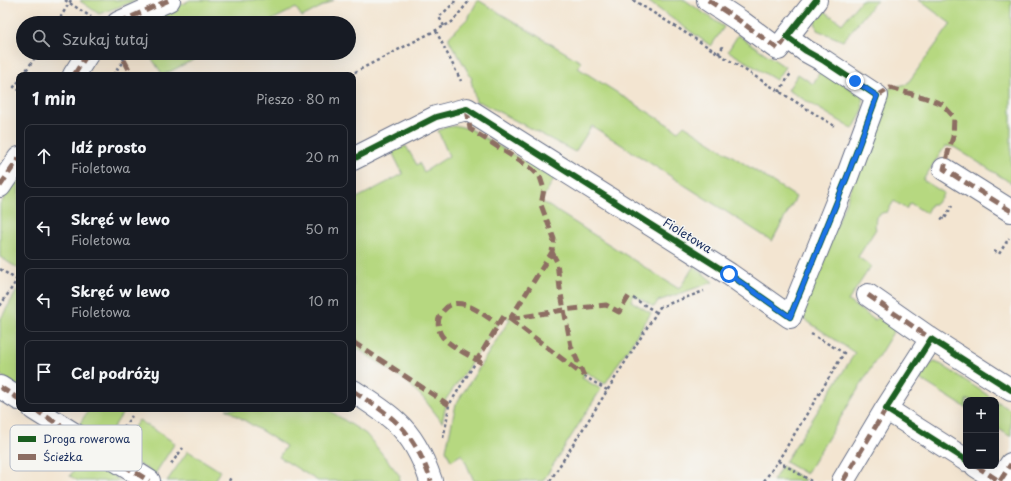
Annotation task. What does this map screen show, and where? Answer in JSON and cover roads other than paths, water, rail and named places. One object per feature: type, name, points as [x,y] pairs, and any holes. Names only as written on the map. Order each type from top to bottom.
[{"type":"street","points":[[134,16],[169,0]]},
{"type":"street","points":[[708,0],[778,49],[816,0]]},
{"type":"street","name":"Fioletowa","points":[[356,157],[436,117],[467,109],[729,274],[790,317],[847,177],[877,96],[806,51],[787,37]]},
{"type":"street","points":[[76,72],[84,60]]},
{"type":"street","points":[[0,186],[16,162]]},
{"type":"street","points":[[944,169],[1011,211]]},
{"type":"street","points":[[868,295],[931,339],[1011,390]]},
{"type":"street","points":[[843,481],[886,409],[931,339]]},
{"type":"street","points":[[0,387],[16,397]]},
{"type":"street","points":[[356,394],[376,406],[397,422],[406,432],[431,481]]},
{"type":"street","points":[[886,409],[963,458]]},
{"type":"street","points":[[39,412],[60,425]]},
{"type":"street","points":[[981,469],[1000,481],[1011,464]]},
{"type":"street","points":[[133,471],[149,481]]}]
